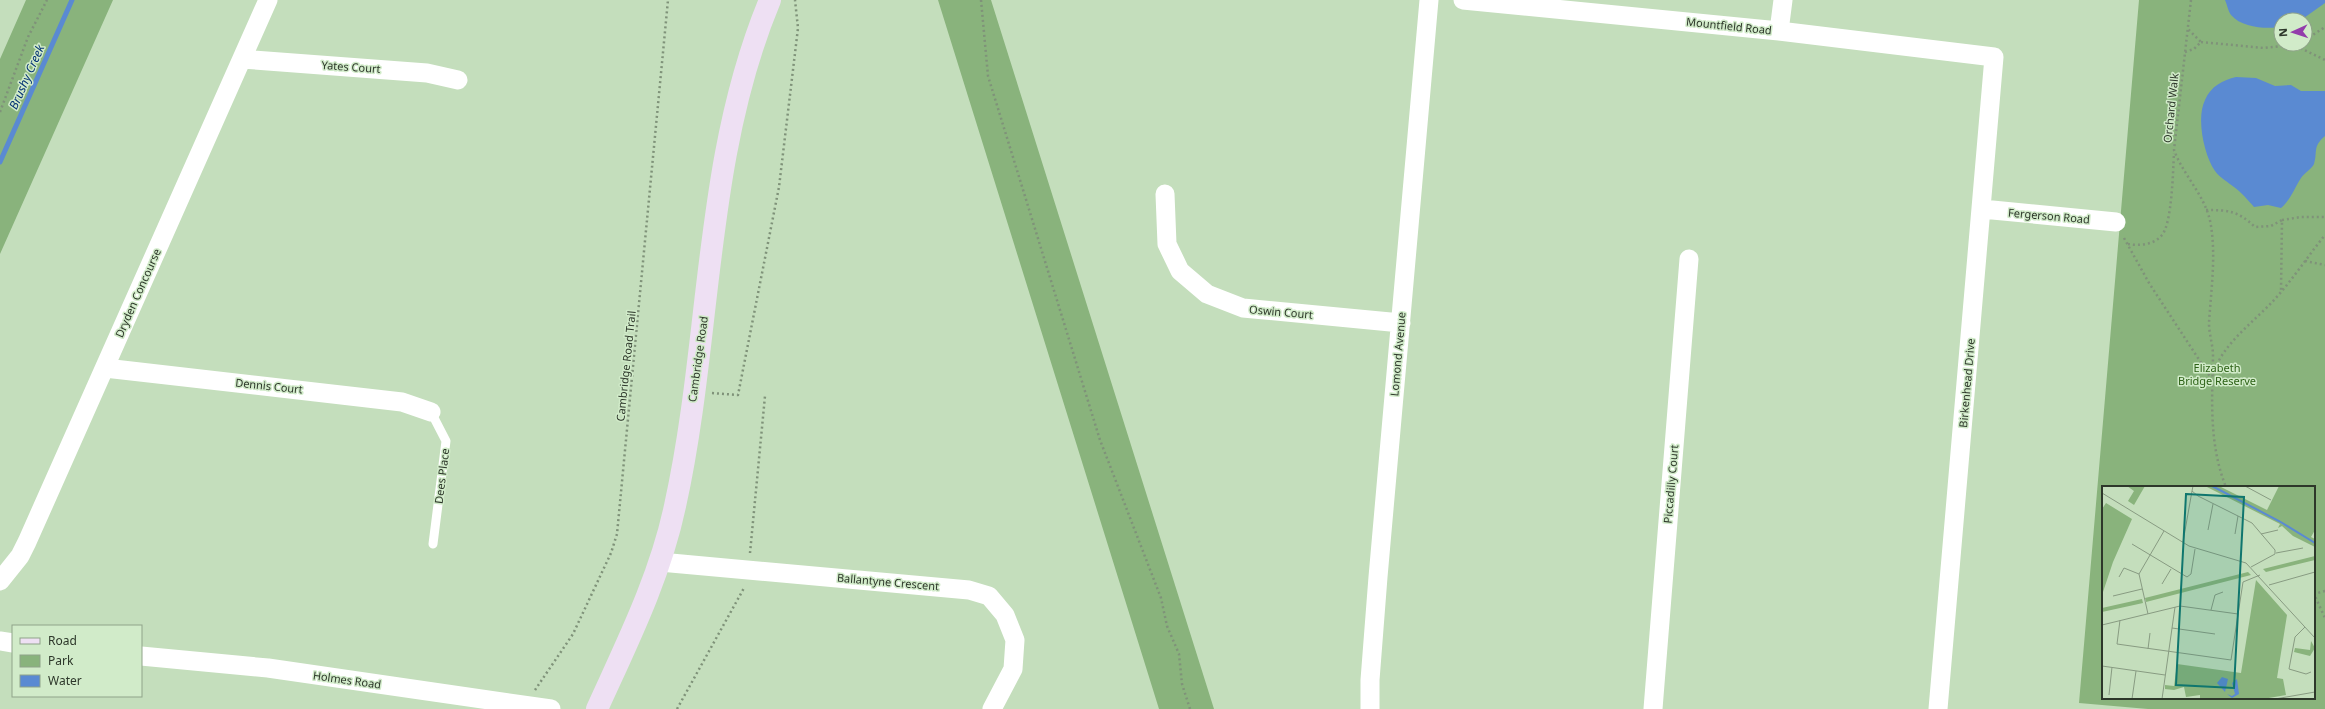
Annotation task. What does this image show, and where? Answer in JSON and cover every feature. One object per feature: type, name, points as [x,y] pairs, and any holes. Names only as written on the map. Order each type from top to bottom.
[{"type":"main road","name":"Cambridge Road","points":[[597,709],[660,562],[675,507],[694,391],[727,151],[748,64],[770,0]]},
{"type":"street","name":"Dryden Concourse","points":[[0,581],[16,562],[27,542],[268,0]]},
{"type":"street","name":"Lomond Avenue","points":[[1370,709],[1370,680],[1429,0]]},
{"type":"street","name":"Mountfield Road","points":[[1463,0],[1779,31],[1994,57]]},
{"type":"street","points":[[1779,31],[1783,0]]},
{"type":"street","name":"Birkenhead Drive","points":[[1938,709],[1994,57]]},
{"type":"street","name":"Yates Court","points":[[242,59],[427,73],[458,80]]},
{"type":"street","name":"Oswin Court","points":[[1165,194],[1167,244],[1180,270],[1207,294],[1243,308],[1401,323]]},
{"type":"street","name":"Fergerson Road","points":[[1982,209],[2116,222]]},
{"type":"street","name":"Piccadilly Court","points":[[1653,709],[1689,259]]},
{"type":"street","name":"Dennis Court","points":[[105,368],[402,402],[431,412]]},
{"type":"street","name":"Ballantyne Crescent","points":[[660,562],[969,590],[989,596],[1005,615],[1015,640],[1013,668],[992,709]]},
{"type":"street","points":[[0,642],[12,643]]},
{"type":"street","name":"Holmes Road","points":[[142,656],[268,668],[552,709]]},
{"type":"lane","name":"Dees Place","points":[[431,412],[446,441],[433,544]]},
{"type":"path","points":[[0,112],[28,37],[47,0]]},
{"type":"path","name":"Cambridge Road Trail","points":[[524,705],[573,634],[611,553],[617,534],[636,355],[668,0]]},
{"type":"path","points":[[694,391],[738,395],[779,187],[798,28],[796,0]]},
{"type":"path","points":[[981,0],[988,76],[1100,440],[1161,598],[1167,626],[1179,654],[1182,684],[1190,709]]},
{"type":"path","name":"Orchard Walk","points":[[2191,0],[2174,150],[2178,162],[2201,196],[2211,225],[2212,259],[2209,326],[2213,354],[2212,434],[2220,470],[2226,486]]},
{"type":"path","points":[[2313,35],[2325,27]]},
{"type":"path","points":[[2188,29],[2201,42],[2264,48],[2273,47]]},
{"type":"path","points":[[2185,52],[2194,49],[2201,42]]},
{"type":"path","points":[[2310,52],[2325,60]]},
{"type":"path","points":[[2128,244],[2150,244],[2162,235],[2168,221],[2174,150]]},
{"type":"path","points":[[2206,210],[2230,210],[2245,218],[2255,227],[2271,226],[2282,220],[2301,217],[2325,217]]},
{"type":"path","points":[[2281,291],[2282,220]]},
{"type":"path","points":[[2116,222],[2149,283],[2212,378]]},
{"type":"path","name":"Orchard Walk","points":[[2212,378],[2217,362],[2248,324],[2281,291],[2325,235]]},
{"type":"path","points":[[2305,261],[2325,265]]},
{"type":"path","points":[[750,555],[765,396]]},
{"type":"path","points":[[677,709],[746,584]]},
{"type":"path","points":[[2315,594],[2325,591]]},
{"type":"path","points":[[2315,596],[2325,618]]},
{"type":"green space","points":[[26,0],[113,0],[0,254],[0,59]]},
{"type":"green space","points":[[938,0],[991,0],[1214,709],[1159,709]]},
{"type":"green space","name":"Elizabeth Bridge Reserve","points":[[2139,0],[2325,0],[2325,709],[2148,709],[2079,703]]},
{"type":"water","points":[[2225,0],[2325,0],[2325,3],[2312,12],[2273,12],[2273,28],[2254,27],[2241,23],[2230,13]]},
{"type":"water","points":[[2236,77],[2256,78],[2275,86],[2291,85],[2301,91],[2325,91],[2325,136],[2318,143],[2313,166],[2302,176],[2290,197],[2281,208],[2268,205],[2254,207],[2239,191],[2215,171],[2208,156],[2202,136],[2202,108],[2205,100],[2214,87]]},
{"type":"waterway","name":"Brushy Creek","points":[[0,162],[72,0]]}]
